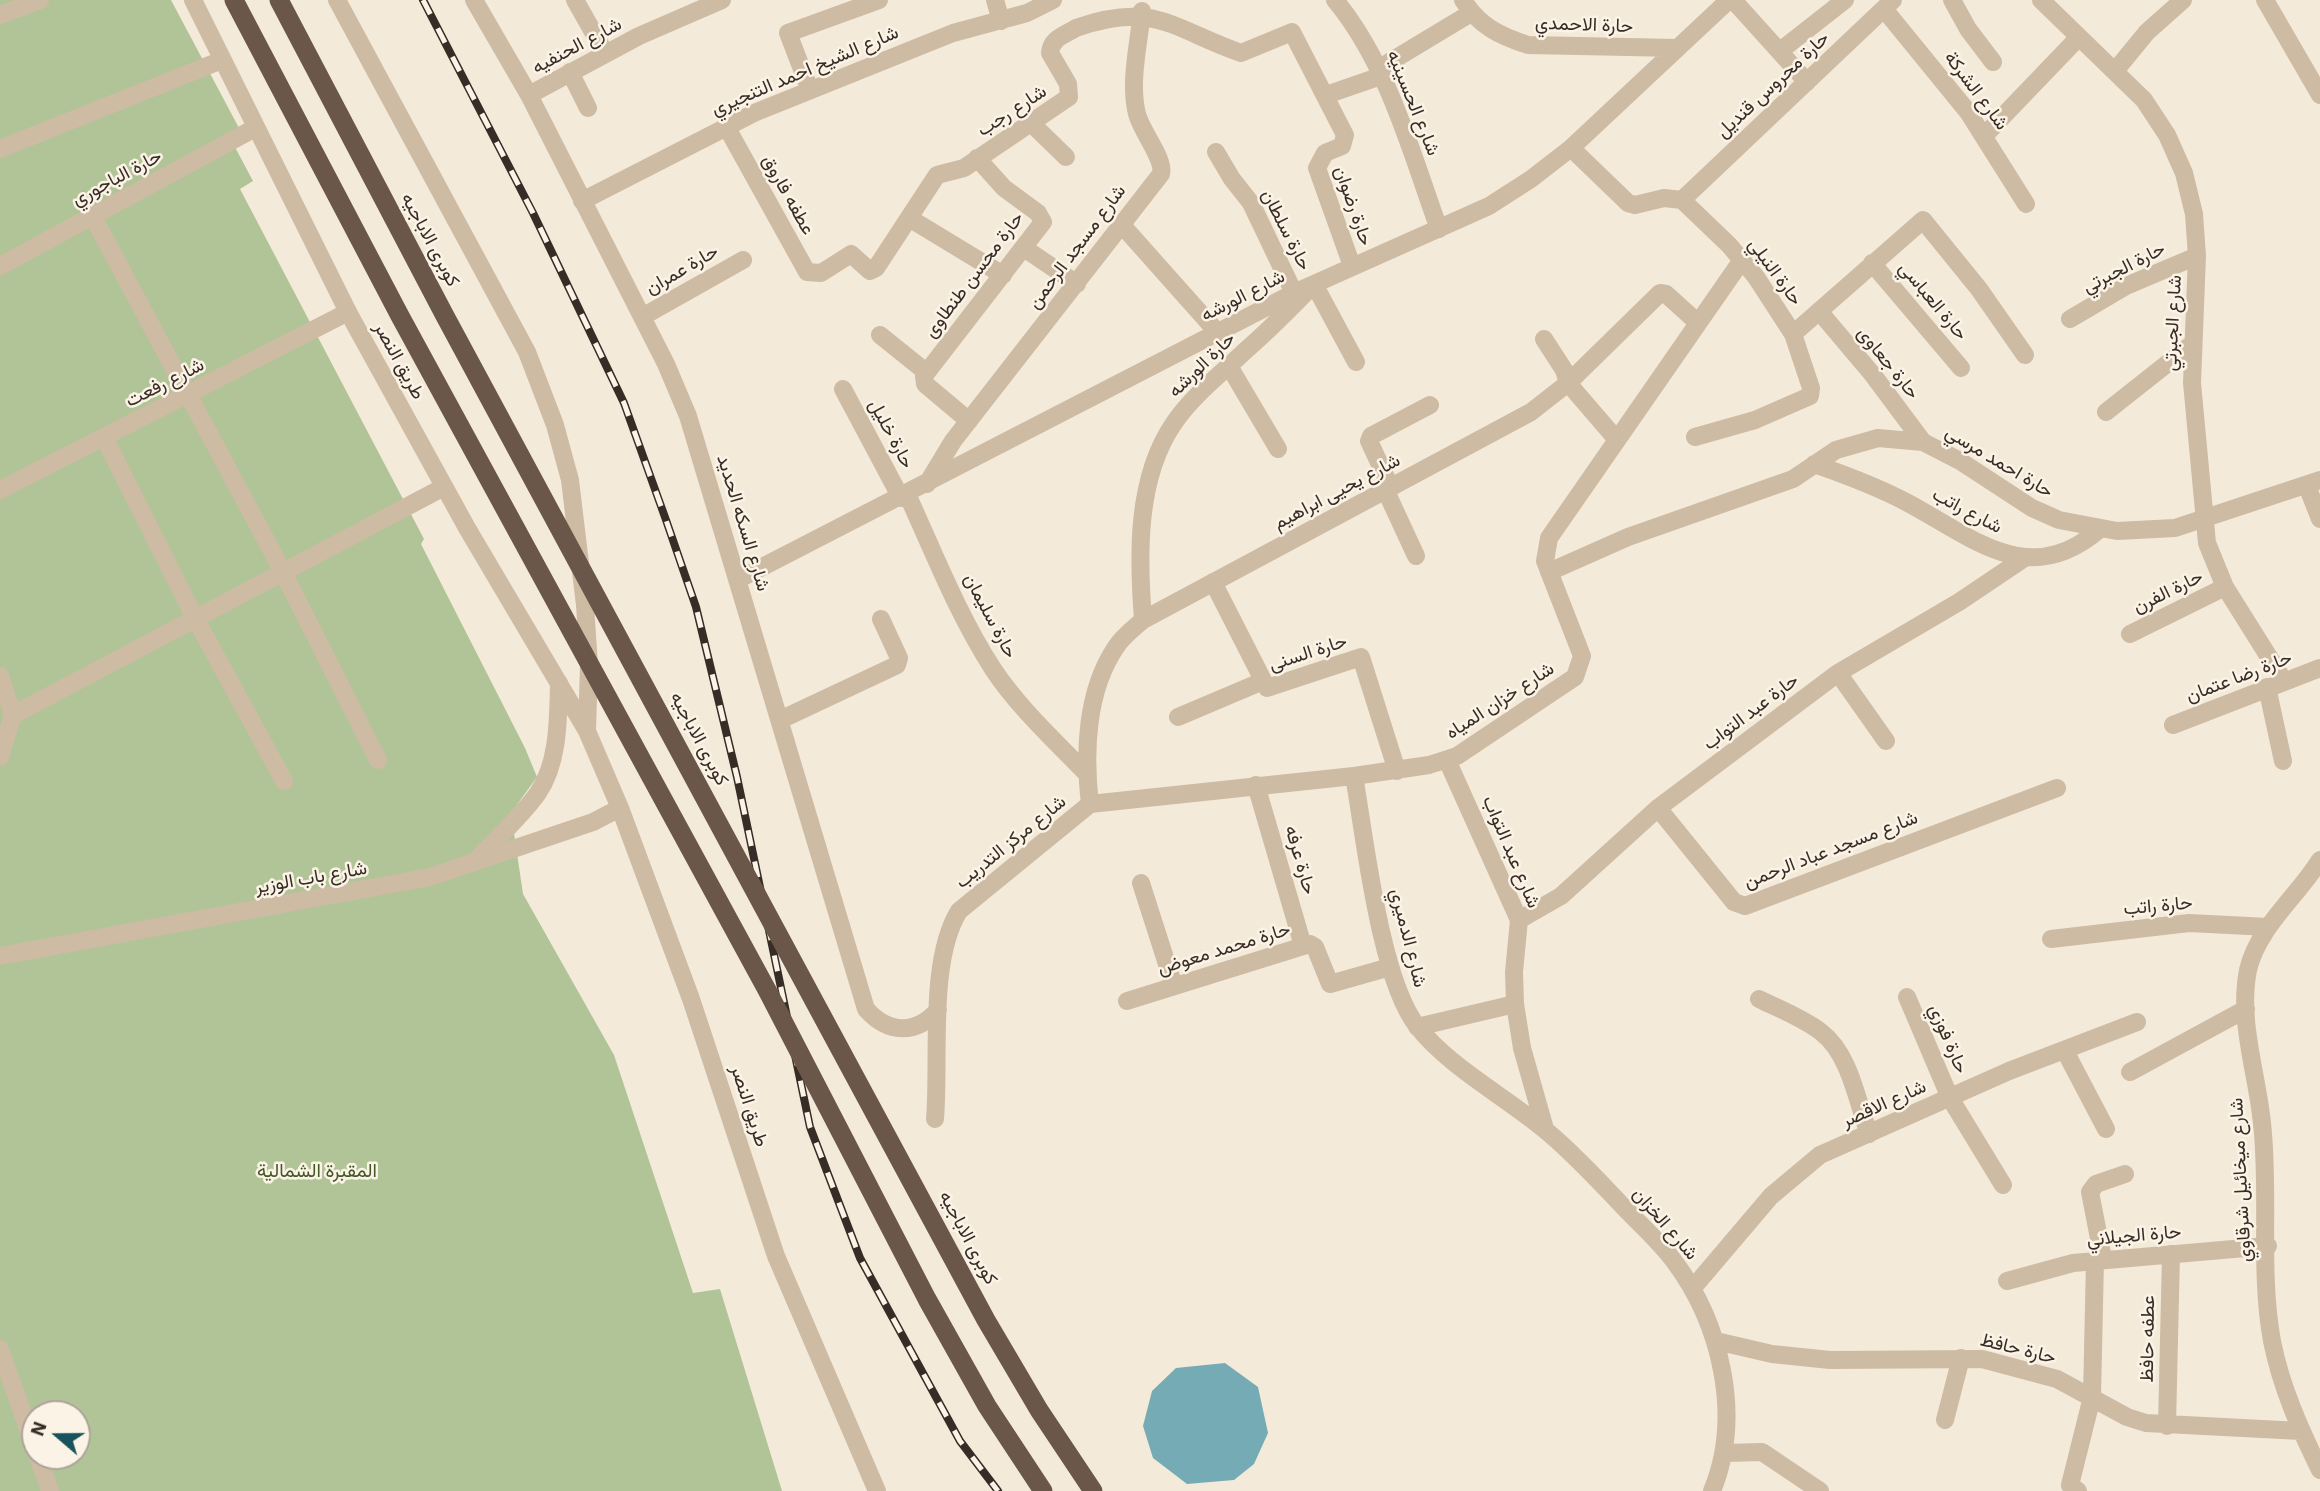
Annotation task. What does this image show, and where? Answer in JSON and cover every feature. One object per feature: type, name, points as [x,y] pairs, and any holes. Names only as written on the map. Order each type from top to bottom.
[{"type":"highway","points":[[234,0],[406,328],[767,990],[927,1299],[988,1406],[1043,1491]]},
{"type":"highway","name":"كوبرى الاباجيه","points":[[279,0],[444,316],[986,1320],[1039,1410],[1093,1491]]},
{"type":"street","points":[[0,15],[40,0]]},
{"type":"street","name":"طريق النصر","points":[[193,0],[348,312],[444,487],[587,731],[620,808],[691,999],[776,1256],[877,1491]]},
{"type":"street","name":"طريق النصر","points":[[337,0],[527,352],[555,425],[570,480],[585,605],[589,665],[587,731]]},
{"type":"street","name":"شارع السكه الحديد","points":[[474,0],[529,95],[642,317],[688,416],[866,1010],[876,1020],[902,1030],[928,1020],[938,1010]]},
{"type":"street","points":[[575,0],[605,53]]},
{"type":"street","points":[[810,90],[788,33],[880,0]]},
{"type":"street","points":[[995,0],[1001,21]]},
{"type":"street","name":"شارع الشيخ احمد التنجيري","points":[[582,201],[726,126],[810,90],[953,33],[1001,21],[1053,0]]},
{"type":"street","name":"شارع الحسينيه","points":[[1335,0],[1362,38],[1379,72],[1439,229]]},
{"type":"street","points":[[1731,0],[1807,82]]},
{"type":"street","name":"شارع الورشه","points":[[739,579],[1294,293],[1489,206],[1531,179],[1571,148],[1731,0]]},
{"type":"street","points":[[1780,51],[1845,0]]},
{"type":"street","points":[[1952,0],[1968,29],[1993,62]]},
{"type":"street","name":"شارع الجبرتي","points":[[2041,0],[2144,100],[2167,135],[2184,173],[2191,200],[2197,256],[2192,383],[2203,521],[2211,555],[2225,587],[2276,684],[2283,761]]},
{"type":"street","points":[[2115,71],[2147,32],[2182,0]]},
{"type":"street","points":[[2265,0],[2320,95]]},
{"type":"street","name":"شارع الحنفيه","points":[[529,95],[605,53],[712,2]]},
{"type":"street","name":"حارة محروس قنديل","points":[[1682,200],[1888,4]]},
{"type":"street","name":"شارع الشركة","points":[[1888,4],[1984,136],[2026,204]]},
{"type":"street","points":[[1326,95],[1379,72],[1467,6]]},
{"type":"street","name":"حارة الاحمدي","points":[[1467,6],[1483,25],[1504,37],[1528,45],[1677,48]]},
{"type":"street","name":"شارع رجب","points":[[821,273],[852,254],[867,270],[873,270],[937,175],[946,171],[959,171],[1069,97],[1068,84],[1050,53],[1053,43],[1090,20],[1124,11],[1142,10],[1170,16],[1241,53],[1292,32],[1326,95]]},
{"type":"street","name":"شارع مسجد الرحمن","points":[[927,484],[969,421],[1161,174],[1163,167],[1140,127],[1136,110],[1142,10]]},
{"type":"street","points":[[1984,136],[2079,37]]},
{"type":"street","points":[[0,149],[222,60]]},
{"type":"street","points":[[570,72],[588,108]]},
{"type":"street","name":"حارة رضوان","points":[[1326,95],[1346,139],[1342,146],[1320,157],[1317,167],[1352,266]]},
{"type":"street","points":[[1031,124],[1066,157]]},
{"type":"street","name":"عطفه فاروق","points":[[726,126],[803,267],[807,272],[821,273]]},
{"type":"street","name":"حارة الباجوري","points":[[0,266],[255,128]]},
{"type":"street","points":[[1571,148],[1628,203],[1635,205],[1664,198],[1682,200]]},
{"type":"street","name":"حارة سلطان","points":[[1216,152],[1232,179],[1251,202],[1294,293]]},
{"type":"street","name":"حارة محسن طنطاوى","points":[[926,372],[1040,228],[1042,217],[1004,188],[977,158]]},
{"type":"street","name":"حارة النيلي","points":[[1682,200],[1742,260],[1793,334],[1811,388],[1810,396],[1755,420],[1695,438]]},
{"type":"street","points":[[92,215],[283,572],[378,760]]},
{"type":"street","points":[[909,218],[1003,275]]},
{"type":"street","points":[[1793,334],[1920,221],[1926,222],[2025,355]]},
{"type":"street","points":[[1121,223],[1218,333]]},
{"type":"street","points":[[1024,248],[1077,284]]},
{"type":"street","name":"حارة الجبرتي","points":[[2070,319],[2126,286],[2197,256]]},
{"type":"street","name":"حارة عمران","points":[[642,317],[743,260]]},
{"type":"street","name":"شارع خزان المياه","points":[[1090,804],[1397,771],[1447,760],[1566,684],[1581,667],[1579,644],[1545,561],[1549,538],[1742,260]]},
{"type":"street","name":"حارة العباسي","points":[[1872,262],[1961,368]]},
{"type":"street","points":[[1314,284],[1356,362]]},
{"type":"street","name":"حارة الورشه","points":[[1143,620],[1142,535],[1150,478],[1173,424],[1185,408],[1278,322],[1314,284]]},
{"type":"street","name":"شارع يحيى ابراهيم","points":[[1090,804],[1086,774],[1091,712],[1100,680],[1116,646],[1143,620],[1531,412],[1568,383],[1660,293],[1666,294],[1697,322]]},
{"type":"street","name":"حارة جعاوى","points":[[1819,311],[1873,375],[1923,442]]},
{"type":"street","name":"شارع رفعت","points":[[0,490],[348,312]]},
{"type":"street","points":[[880,335],[926,372],[925,384],[969,421]]},
{"type":"street","points":[[1544,339],[1564,370],[1568,383],[1617,440]]},
{"type":"street","points":[[2106,412],[2192,344]]},
{"type":"street","points":[[1229,366],[1278,449]]},
{"type":"street","name":"حارة خليل","points":[[843,389],[904,496]]},
{"type":"street","points":[[1416,556],[1371,447],[1371,436],[1430,405]]},
{"type":"street","points":[[104,437],[195,618],[284,781]]},
{"type":"street","name":"حارة احمد مرسي","points":[[1549,572],[1628,537],[1793,479],[1836,450],[1878,438],[1923,442],[1961,461],[2032,508],[2059,520],[2100,529],[2146,532],[2203,521],[2314,483]]},
{"type":"street","name":"شارع راتب","points":[[1814,464],[1906,502],[1992,549],[2023,559],[2065,553],[2100,529]]},
{"type":"street","points":[[2314,483],[2320,519]]},
{"type":"street","points":[[13,715],[444,487]]},
{"type":"street","name":"حارة سليمان","points":[[904,496],[994,670],[1086,774]]},
{"type":"street","name":"حارة عبد التواب","points":[[1519,920],[1541,909],[1580,881],[1658,808],[1838,673],[1959,602],[2023,559]]},
{"type":"street","name":"حارة السنى","points":[[1213,582],[1263,681],[1270,688],[1361,657],[1397,771]]},
{"type":"street","name":"حارة الفرن","points":[[2130,634],[2225,587]]},
{"type":"street","points":[[780,720],[897,665],[899,658],[881,619]]},
{"type":"street","name":"حارة رضا عتمان","points":[[2173,725],[2320,668]]},
{"type":"street","points":[[1838,673],[1886,741]]},
{"type":"street","points":[[0,676],[13,715],[9,736],[0,757]]},
{"type":"street","points":[[1178,717],[1263,681]]},
{"type":"street","points":[[471,865],[539,792],[552,761],[558,728],[559,683]]},
{"type":"street","name":"شارع عبد التواب","points":[[1447,760],[1519,920],[1514,972],[1515,1004],[1522,1048],[1545,1129]]},
{"type":"street","name":"شارع الدميري","points":[[1354,776],[1390,967],[1404,1006],[1417,1027],[1452,1058],[1545,1129]]},
{"type":"street","name":"حارة عرفه","points":[[1256,785],[1303,946]]},
{"type":"street","name":"شارع مسجد عباد الرحمن","points":[[1658,808],[1734,902],[1745,906],[2057,788]]},
{"type":"street","name":"شارع مركز التدريب","points":[[935,1119],[938,1010],[946,939],[959,911],[1090,804]]},
{"type":"street","name":"شارع باب الوزير","points":[[0,956],[430,877],[593,822],[620,808]]},
{"type":"street","name":"شارع ميخائيل شرقاوي","points":[[2320,860],[2296,895],[2268,927],[2256,947],[2248,970],[2246,1009],[2262,1126],[2267,1294],[2272,1341],[2284,1387],[2320,1471]]},
{"type":"street","points":[[1141,883],[1174,986]]},
{"type":"street","name":"حارة راتب","points":[[2051,939],[2189,923],[2268,927]]},
{"type":"street","name":"حارة محمد معوض","points":[[1127,1001],[1303,946],[1314,945],[1331,984],[1390,967]]},
{"type":"street","name":"حارة فوزي","points":[[1907,997],[1950,1098],[2003,1185]]},
{"type":"street","points":[[1759,999],[1821,1032],[1835,1047],[1868,1134]]},
{"type":"street","points":[[1417,1027],[1515,1004]]},
{"type":"street","points":[[2130,1072],[2246,1009]]},
{"type":"street","name":"شارع الاقصر","points":[[1692,1289],[1771,1196],[1794,1174],[1821,1155],[1950,1098],[2137,1023]]},
{"type":"street","points":[[2065,1051],[2106,1129]]},
{"type":"street","name":"شارع الخزان","points":[[1545,1129],[1653,1237],[1692,1289],[1716,1341],[1726,1395],[1724,1453],[1712,1491]]},
{"type":"street","points":[[2078,1491],[2070,1485],[2092,1397],[2099,1260],[2090,1192],[2096,1184],[2125,1174]]},
{"type":"street","name":"حارة الجيلاني","points":[[2007,1281],[2050,1267],[2099,1260],[2267,1246]]},
{"type":"street","name":"عطفه حافظ","points":[[2167,1426],[2171,1254]]},
{"type":"street","name":"حارة حافظ","points":[[1716,1341],[1772,1354],[1830,1360],[1982,1359],[2020,1367],[2057,1380],[2127,1417],[2167,1426],[2301,1431]]},
{"type":"street","points":[[0,1349],[21,1408]]},
{"type":"street","points":[[1945,1420],[1961,1358]]},
{"type":"street","points":[[1724,1453],[1762,1452],[1820,1491]]},
{"type":"street","points":[[43,1470],[50,1491]]},
{"type":"green space","name":"المقبرة الشمالية","points":[[0,0],[171,0],[239,128],[228,134],[253,181],[240,189],[424,539],[421,544],[525,748],[537,777],[511,813],[523,894],[614,1055],[693,1293],[720,1289],[782,1491],[0,1491]]},
{"type":"water","points":[[1225,1363],[1258,1387],[1268,1433],[1254,1464],[1234,1480],[1187,1484],[1153,1458],[1143,1426],[1152,1391],[1176,1368]]},
{"type":"railway","points":[[423,0],[533,213],[624,403],[666,520],[696,607],[737,777],[810,1127],[860,1258],[960,1441],[998,1491]]}]
